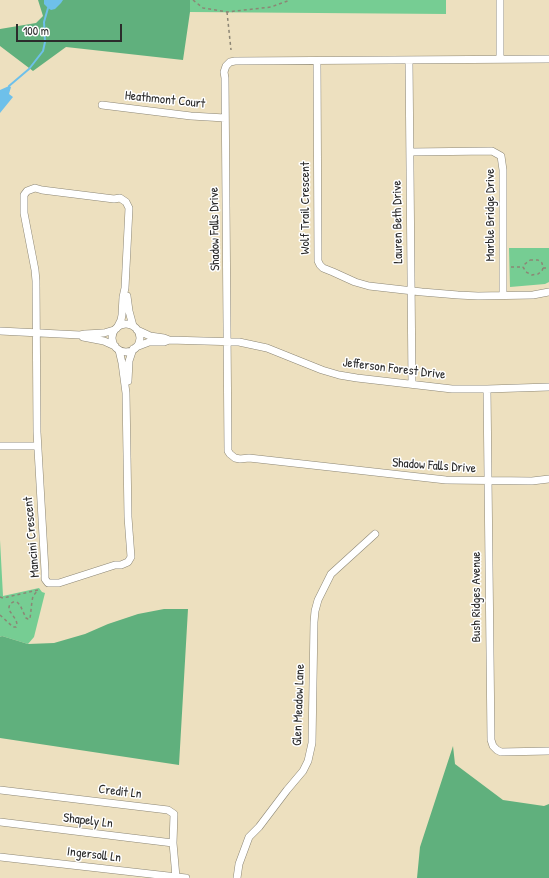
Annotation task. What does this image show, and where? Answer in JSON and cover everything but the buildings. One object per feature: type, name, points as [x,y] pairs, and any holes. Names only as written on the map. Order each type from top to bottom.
[{"type":"street","points":[[500,0],[500,59]]},
{"type":"street","name":"Shadow Falls Drive","points":[[549,59],[235,61],[230,62],[226,66],[224,72],[228,451],[230,454],[240,458],[425,479],[459,481],[532,481],[549,479]]},
{"type":"street","name":"Lauren Beth Drive","points":[[409,60],[412,384]]},
{"type":"street","name":"Wolf Trail Crescent","points":[[317,61],[318,261],[323,268],[355,282],[369,286],[478,296],[533,295],[549,292]]},
{"type":"street","name":"Heathmont Court","points":[[102,105],[184,116],[225,118]]},
{"type":"street","name":"Marble Bridge Drive","points":[[410,152],[492,151],[501,156],[503,170],[503,295]]},
{"type":"street","name":"Mancini Crescent","points":[[117,348],[122,363],[126,393],[128,517],[131,557],[128,562],[59,583],[48,583],[45,578],[37,446],[36,270],[24,213],[24,195],[27,191],[35,188],[114,199],[120,198],[126,202],[129,208],[125,288]]},
{"type":"street","points":[[80,335],[84,338],[104,341],[121,351],[127,352],[138,344],[139,334],[135,328],[129,311],[128,296],[125,288]]},
{"type":"street","points":[[117,348],[112,339],[112,335],[121,320],[125,288]]},
{"type":"street","points":[[0,331],[80,335],[104,333],[126,324],[135,328]]},
{"type":"street","name":"Jefferson Forest Drive","points":[[135,328],[150,336],[169,340],[228,341],[267,348],[322,370],[357,378],[452,388],[487,389],[549,387]]},
{"type":"street","name":"Jefferson Forest Drive","points":[[134,348],[146,343],[164,342],[169,340]]},
{"type":"street","name":"Mancini Crescent","points":[[126,393],[129,361],[134,348]]},
{"type":"street","name":"Bush Ridges Avenue","points":[[487,389],[491,740],[493,746],[501,752],[549,751]]},
{"type":"street","points":[[0,446],[37,446]]},
{"type":"street","name":"Glen Meadow Lane","points":[[237,878],[239,864],[250,837],[303,771],[308,761],[312,743],[314,622],[318,600],[331,574],[375,534]]},
{"type":"street","name":"Credit Ln","points":[[0,790],[168,810],[174,814],[173,843],[176,877]]},
{"type":"street","name":"Shapely Ln","points":[[0,822],[173,843]]},
{"type":"street","name":"Ingersoll Ln","points":[[0,857],[186,878]]},
{"type":"path","points":[[193,0],[203,8],[227,12],[271,7],[290,0]]},
{"type":"path","points":[[227,12],[231,50]]},
{"type":"path","points":[[523,267],[524,264],[530,260],[538,260],[542,263],[543,268]]},
{"type":"path","points":[[512,267],[523,267]]},
{"type":"path","points":[[523,267],[526,272],[532,275],[538,274],[543,268]]},
{"type":"path","points":[[543,268],[549,268]]},
{"type":"path","points":[[0,597],[3,598],[38,590],[33,596],[30,619],[26,618],[17,602],[13,602],[8,607],[16,620],[16,627],[13,627],[0,615]]},
{"type":"green space","points":[[38,0],[190,0],[190,12],[183,60],[66,47],[33,71],[0,46],[0,29],[36,23],[43,16]]},
{"type":"green space","points":[[190,0],[446,0],[446,14],[190,12]]},
{"type":"green space","points":[[509,248],[549,248],[549,282],[545,284],[510,287]]},
{"type":"green space","points":[[0,540],[3,596],[39,588],[45,593],[34,637],[28,644],[2,636],[0,637]]},
{"type":"green space","points":[[164,609],[188,609],[179,765],[0,738],[0,637],[2,636],[28,644],[54,643],[85,634],[108,624],[138,614]]},
{"type":"green space","points":[[453,746],[455,764],[503,800],[544,806],[549,804],[549,878],[417,878],[420,847]]},
{"type":"water","points":[[44,0],[63,0],[55,9],[51,10],[44,4]]},
{"type":"water","points":[[9,86],[11,87],[9,94],[13,97],[0,113],[0,90]]},
{"type":"waterway","points":[[9,86],[29,69],[43,51],[45,42],[44,22],[48,8]]}]
